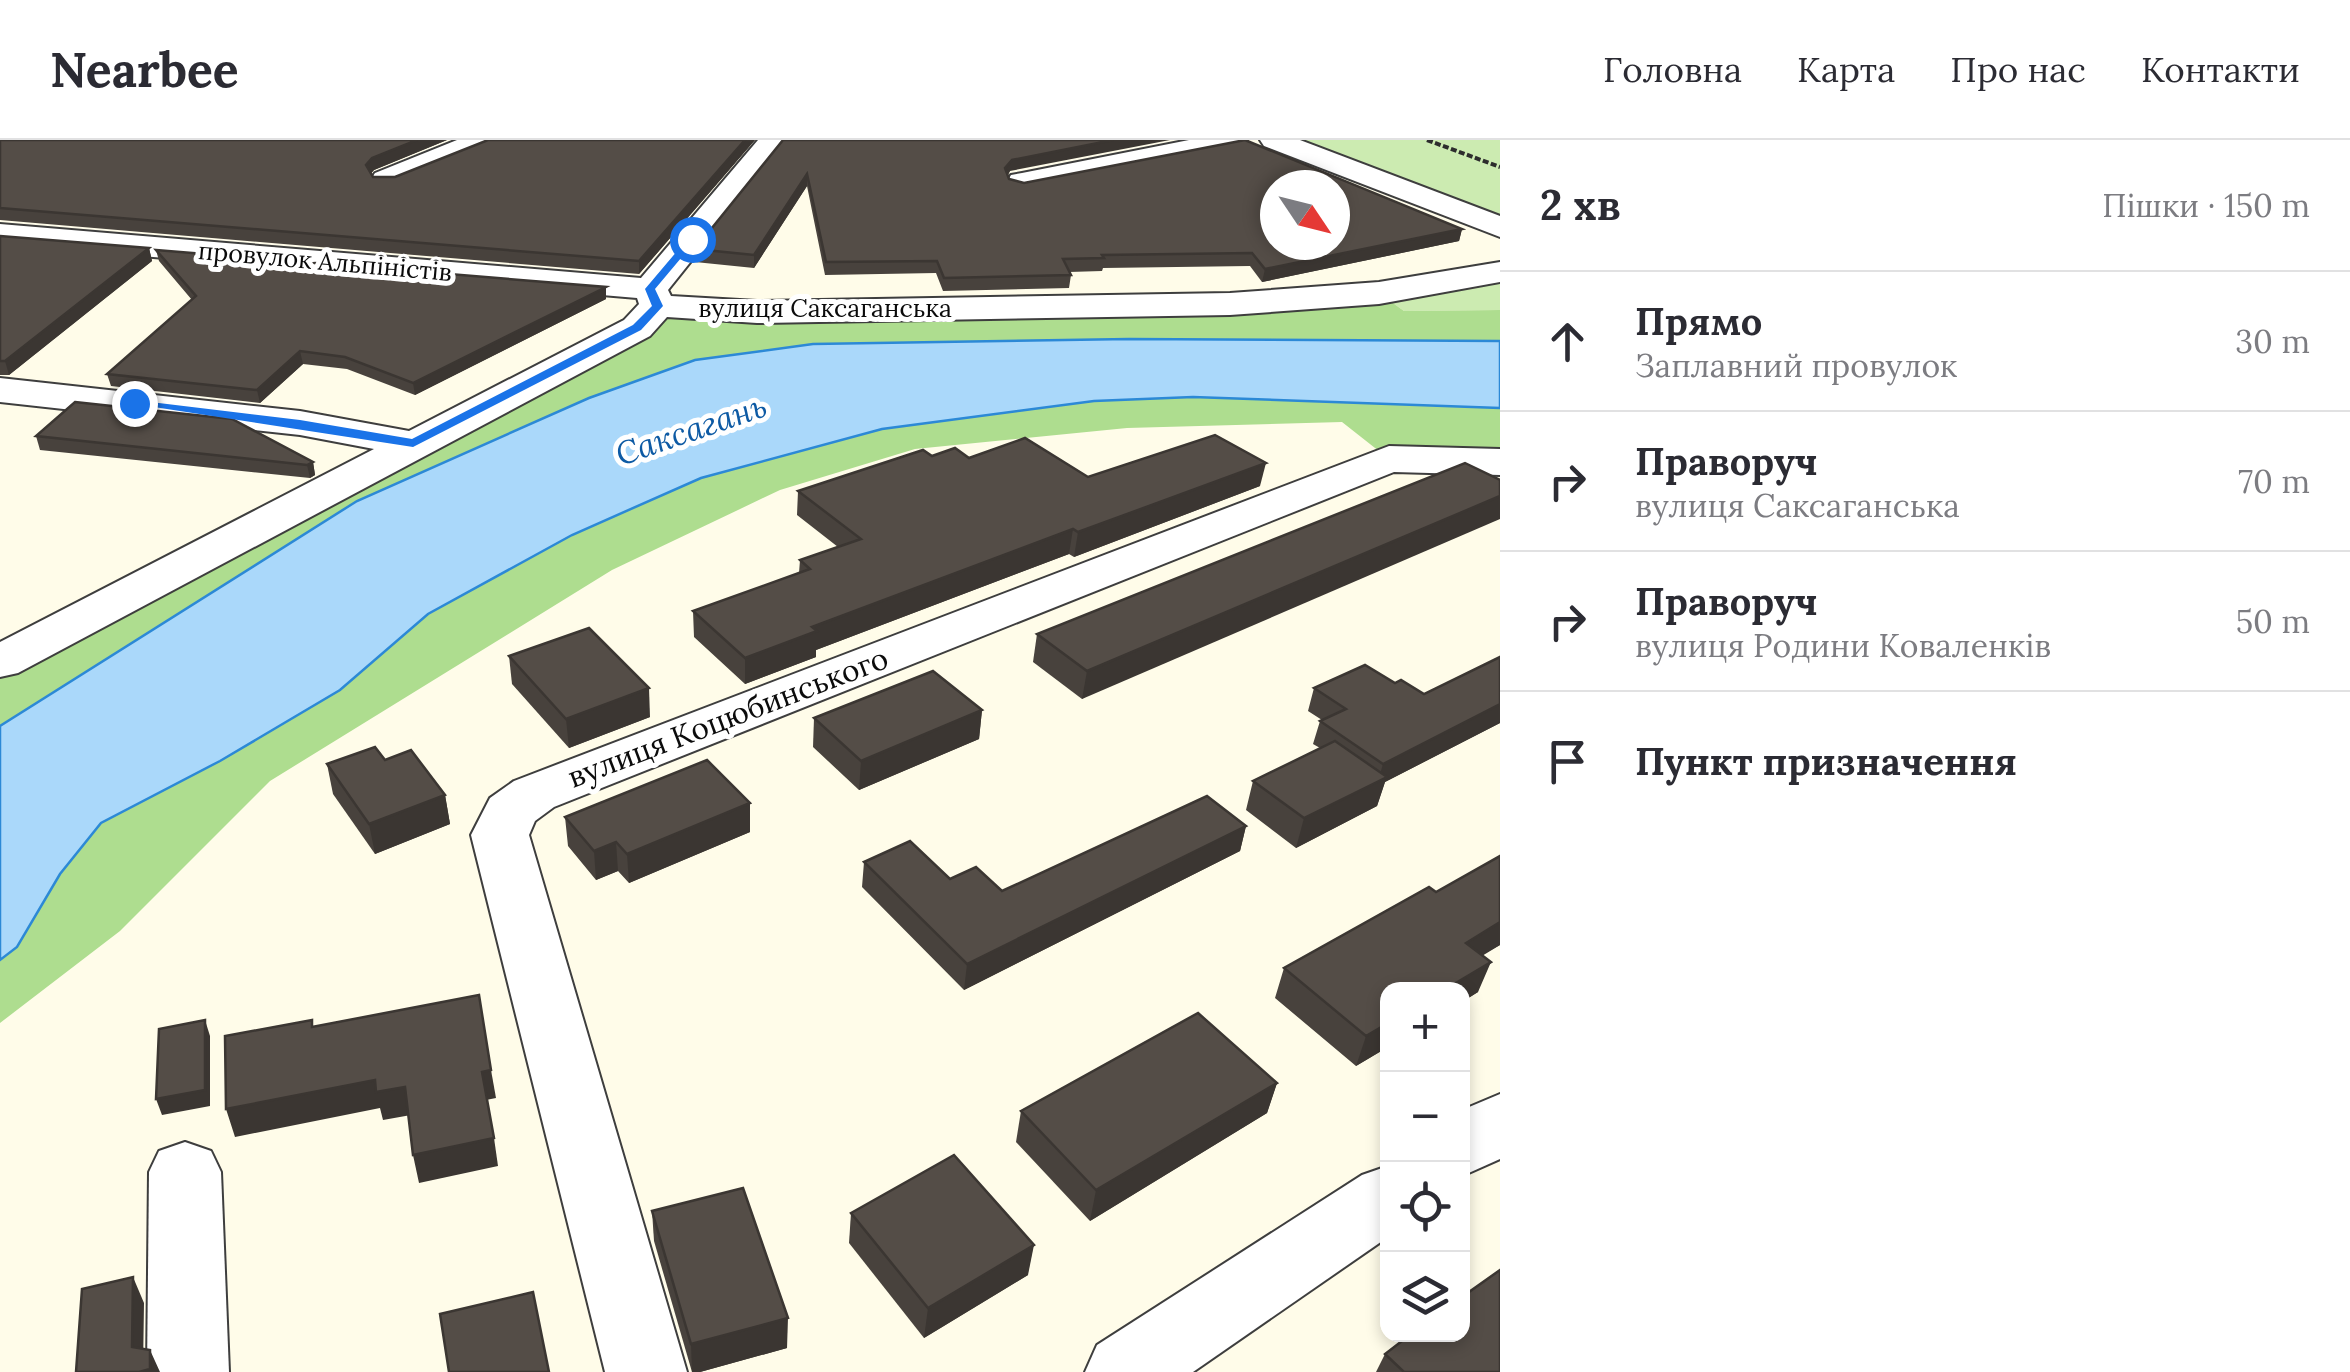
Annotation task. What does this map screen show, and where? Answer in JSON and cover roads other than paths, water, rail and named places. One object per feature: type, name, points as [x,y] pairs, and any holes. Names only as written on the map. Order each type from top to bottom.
[{"type":"street","points":[[386,179],[483,140]]},
{"type":"street","points":[[654,298],[774,140]]},
{"type":"street","points":[[1022,182],[1233,140]]},
{"type":"street","points":[[1274,140],[1500,227]]},
{"type":"street","name":"провулок Альпіністів","points":[[0,234],[654,298]]},
{"type":"street","name":"вулиця Саксаганська","points":[[2,660],[637,328],[654,298],[757,312],[1230,304],[1379,293],[1500,272]]},
{"type":"street","points":[[0,390],[300,424],[413,444]]},
{"type":"street","name":"вулиця Коцюбинського","points":[[646,1372],[500,835],[510,812],[534,794],[1389,460],[1500,462]]},
{"type":"street","points":[[1470,1142],[1500,1122]]},
{"type":"street","points":[[186,1172],[188,1372]]},
{"type":"street","points":[[1126,1372],[1380,1203]]},
{"type":"water","name":"Саксагань","points":[[1129,339],[1500,341],[1500,408],[1193,397],[1094,401],[882,429],[701,478],[572,535],[428,614],[340,690],[220,761],[101,823],[60,874],[17,947],[0,960],[0,726],[357,501],[589,398],[695,360],[813,344]]}]
